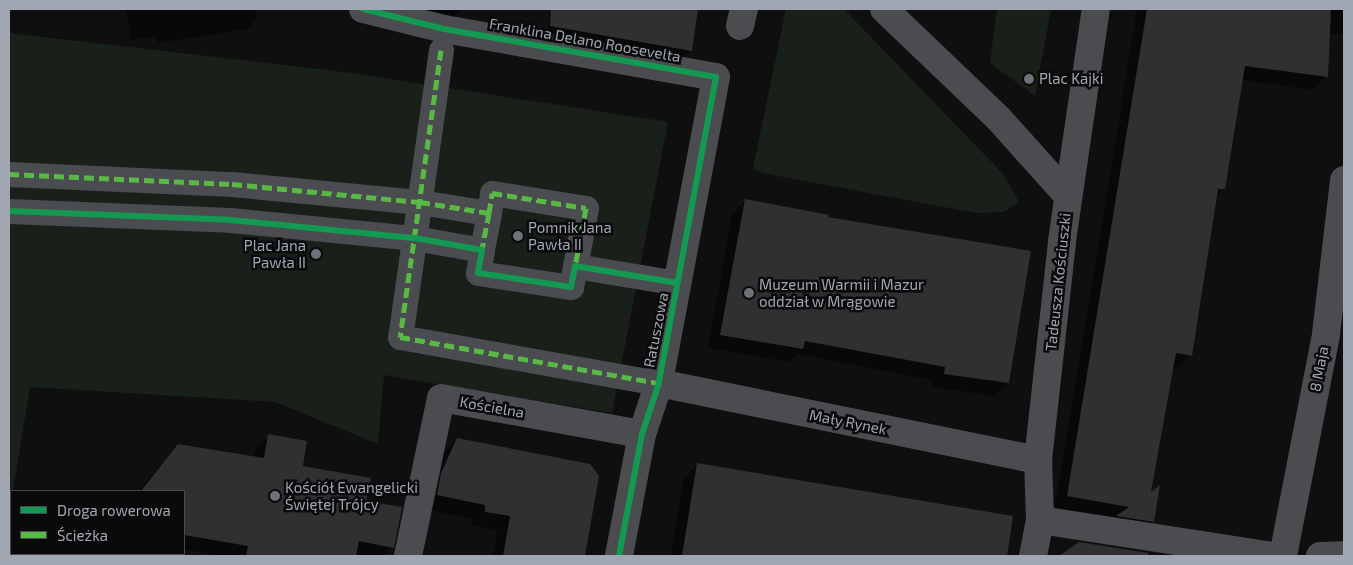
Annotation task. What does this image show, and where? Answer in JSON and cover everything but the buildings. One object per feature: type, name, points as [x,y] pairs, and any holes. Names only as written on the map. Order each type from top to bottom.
[{"type":"street","name":"Franklina Delano Roosevelta","points":[[363,9],[444,29],[716,77]]},
{"type":"street","points":[[884,9],[999,119],[1068,196]]},
{"type":"street","name":"Tadeusza Kościuszki","points":[[1034,556],[1040,520],[1038,460],[1068,196],[1096,9]]},
{"type":"street","points":[[441,50],[400,336],[659,383]]},
{"type":"street","name":"Ratuszowa","points":[[619,556],[642,434],[659,383],[716,77]]},
{"type":"street","points":[[9,174],[232,184],[420,202],[489,213]]},
{"type":"street","name":"8 Maja","points":[[1283,556],[1326,334],[1344,180]]},
{"type":"street","points":[[492,193],[586,208],[571,288],[478,273],[482,250],[492,193]]},
{"type":"street","points":[[9,211],[230,220],[415,238],[482,250]]},
{"type":"street","points":[[575,266],[678,283]]},
{"type":"street","name":"Mały Rynek","points":[[659,383],[1038,460]]},
{"type":"street","name":"Kościelna","points":[[408,556],[441,398],[642,434]]},
{"type":"street","points":[[1040,520],[1273,556]]},
{"type":"street","points":[[1320,556],[1344,555]]},
{"type":"shaded area","points":[[786,9],[844,9],[1004,175],[1019,202],[1004,212],[976,213],[762,173],[753,168]]},
{"type":"shaded area","points":[[997,9],[1051,9],[1035,96],[990,63]]},
{"type":"shaded area","name":"Plac Jana Pawła II","points":[[9,33],[352,73],[668,122],[612,413],[384,375],[378,444],[275,402],[30,387],[13,490],[10,490],[9,515]]},
{"type":"marked path","points":[[441,50],[400,337],[659,383]]},
{"type":"marked path","points":[[9,174],[232,184],[420,202],[489,213],[482,250]]},
{"type":"marked path","points":[[489,213],[492,193],[586,208],[575,266]]},
{"type":"cycle path","points":[[363,9],[444,29],[716,77],[659,383],[642,434],[619,556]]},
{"type":"cycle path","points":[[9,211],[230,220],[415,238],[482,250],[478,273],[571,287],[575,266],[678,283]]},
{"type":"place","name":"Plac Kajki","points":[[1029,79]]},
{"type":"place","name":"Pomnik Jana Pawła II","points":[[518,236]]},
{"type":"place","name":"Plac Jana Pawła II","points":[[316,254]]},
{"type":"place","name":"Muzeum Warmii i Mazur oddział w Mrągowie","points":[[749,293]]},
{"type":"place","name":"Kościół Ewangelicki Świętej Trójcy","points":[[275,496]]}]
